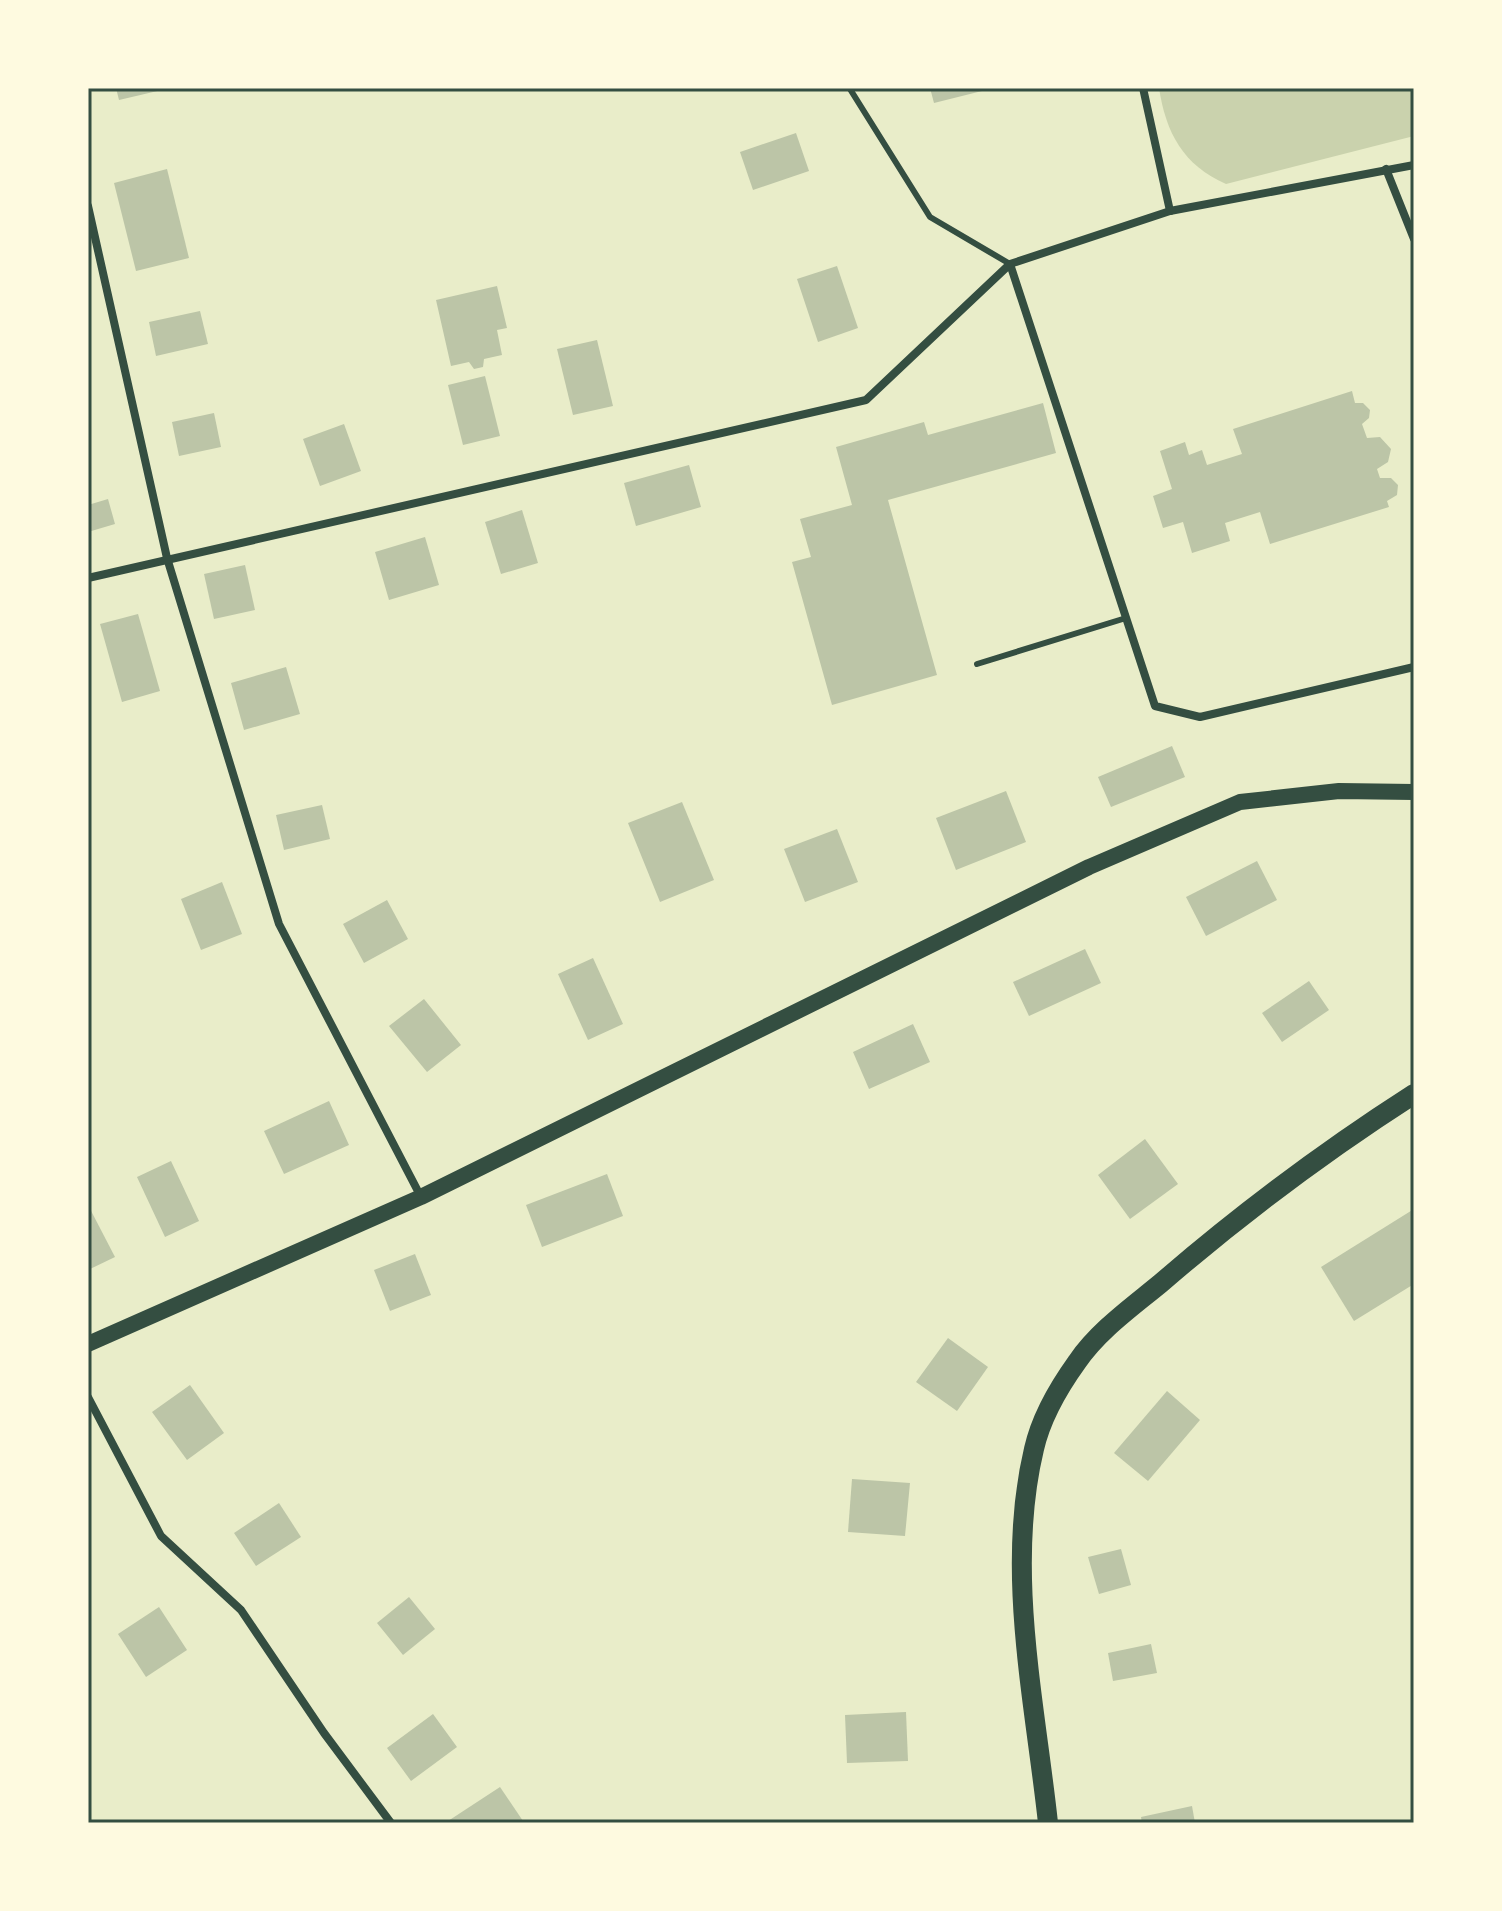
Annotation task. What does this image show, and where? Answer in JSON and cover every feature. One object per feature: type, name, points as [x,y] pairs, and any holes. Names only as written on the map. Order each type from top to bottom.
[{"type":"main road","points":[[88,1344],[421,1197],[1089,867],[1240,802],[1339,791],[1414,792]]},
{"type":"main road","points":[[1048,1823],[1022,1551],[1035,1446],[1054,1399],[1078,1360],[1116,1321],[1209,1242],[1354,1132],[1414,1094]]},
{"type":"street","points":[[1143,88],[1170,211]]},
{"type":"street","points":[[88,578],[866,400],[1010,264],[1170,211],[1414,165]]},
{"type":"street","points":[[1386,169],[1414,239]]},
{"type":"street","points":[[88,206],[167,558],[279,924],[421,1197]]},
{"type":"street","points":[[1010,264],[1155,706],[1200,717],[1414,667]]},
{"type":"street","points":[[88,1397],[161,1536],[241,1610],[324,1733],[391,1823]]},
{"type":"lane","points":[[850,89],[930,217],[1010,264]]},
{"type":"lane","points":[[977,664],[1126,618]]},
{"type":"green space","points":[[1159,88],[1414,88],[1414,136],[1226,184],[1198,167],[1179,146],[1166,119]]},
{"type":"building","points":[[116,88],[166,88],[166,89],[119,100]]},
{"type":"building","points":[[930,88],[990,88],[990,89],[934,103]]},
{"type":"building","points":[[796,133],[809,171],[753,190],[740,152]]},
{"type":"building","points":[[167,169],[189,258],[136,271],[114,183]]},
{"type":"building","points":[[837,266],[858,328],[818,342],[797,279]]},
{"type":"building","points":[[497,286],[507,328],[497,330],[502,355],[484,359],[483,367],[474,369],[469,362],[451,366],[436,300]]},
{"type":"building","points":[[200,311],[208,344],[156,356],[149,322]]},
{"type":"building","points":[[597,340],[613,406],[573,415],[557,349]]},
{"type":"building","points":[[485,376],[500,436],[463,445],[448,385]]},
{"type":"building","points":[[1352,391],[1355,403],[1363,403],[1370,410],[1369,418],[1362,424],[1367,438],[1380,437],[1391,449],[1388,462],[1377,469],[1380,478],[1391,478],[1398,485],[1397,495],[1387,501],[1389,507],[1270,544],[1260,512],[1225,523],[1230,541],[1192,553],[1183,522],[1163,528],[1153,496],[1172,489],[1160,451],[1185,442],[1189,455],[1202,450],[1207,465],[1242,454],[1233,429]]},
{"type":"building","points":[[1043,403],[1056,453],[888,500],[937,675],[832,705],[792,562],[811,557],[800,519],[852,505],[836,447],[924,422],[928,435]]},
{"type":"building","points":[[214,413],[221,447],[179,456],[172,422]]},
{"type":"building","points":[[344,424],[361,471],[320,486],[303,439]]},
{"type":"building","points":[[689,465],[701,507],[636,526],[624,483]]},
{"type":"building","points":[[108,499],[115,524],[88,532],[88,505]]},
{"type":"building","points":[[522,510],[538,563],[501,574],[485,522]]},
{"type":"building","points":[[425,537],[439,585],[389,600],[375,552]]},
{"type":"building","points":[[245,565],[255,610],[214,619],[204,574]]},
{"type":"building","points":[[138,614],[160,691],[122,702],[100,624]]},
{"type":"building","points":[[286,667],[300,714],[244,730],[231,683]]},
{"type":"building","points":[[1172,746],[1185,777],[1111,807],[1098,777]]},
{"type":"building","points":[[1006,791],[1026,842],[956,870],[936,818]]},
{"type":"building","points":[[682,802],[714,880],[660,902],[628,823]]},
{"type":"building","points":[[322,805],[330,839],[284,850],[276,815]]},
{"type":"building","points":[[837,829],[858,882],[805,902],[784,849]]},
{"type":"building","points":[[1257,861],[1277,900],[1206,936],[1186,897]]},
{"type":"building","points":[[222,882],[242,934],[201,950],[181,899]]},
{"type":"building","points":[[387,900],[408,939],[364,963],[343,924]]},
{"type":"building","points":[[1085,949],[1101,983],[1029,1016],[1013,982]]},
{"type":"building","points":[[593,958],[623,1024],[588,1040],[558,974]]},
{"type":"building","points":[[1309,981],[1329,1010],[1282,1042],[1262,1013]]},
{"type":"building","points":[[424,999],[461,1045],[427,1072],[389,1026]]},
{"type":"building","points":[[913,1024],[930,1062],[869,1089],[853,1052]]},
{"type":"building","points":[[329,1101],[349,1145],[284,1174],[264,1131]]},
{"type":"building","points":[[1145,1139],[1178,1184],[1130,1219],[1098,1175]]},
{"type":"building","points":[[171,1161],[199,1221],[165,1237],[137,1177]]},
{"type":"building","points":[[607,1174],[623,1216],[542,1247],[526,1205]]},
{"type":"building","points":[[88,1205],[115,1257],[88,1270]]},
{"type":"building","points":[[1414,1209],[1414,1284],[1354,1321],[1321,1267]]},
{"type":"building","points":[[415,1254],[431,1295],[390,1311],[374,1270]]},
{"type":"building","points":[[948,1338],[988,1367],[957,1411],[916,1382]]},
{"type":"building","points":[[190,1385],[224,1433],[187,1460],[152,1412]]},
{"type":"building","points":[[1167,1391],[1200,1420],[1148,1481],[1114,1453]]},
{"type":"building","points":[[852,1479],[910,1483],[905,1536],[848,1532]]},
{"type":"building","points":[[279,1503],[301,1537],[256,1566],[234,1533]]},
{"type":"building","points":[[1121,1549],[1131,1585],[1099,1594],[1088,1557]]},
{"type":"building","points":[[409,1597],[435,1629],[403,1655],[377,1623]]},
{"type":"building","points":[[159,1607],[187,1650],[146,1677],[118,1634]]},
{"type":"building","points":[[1151,1644],[1157,1673],[1113,1681],[1108,1653]]},
{"type":"building","points":[[906,1712],[908,1761],[847,1763],[845,1715]]},
{"type":"building","points":[[433,1714],[457,1747],[411,1781],[387,1748]]},
{"type":"building","points":[[500,1787],[523,1821],[445,1823]]},
{"type":"building","points":[[1192,1806],[1195,1823],[1142,1823],[1141,1817]]}]
